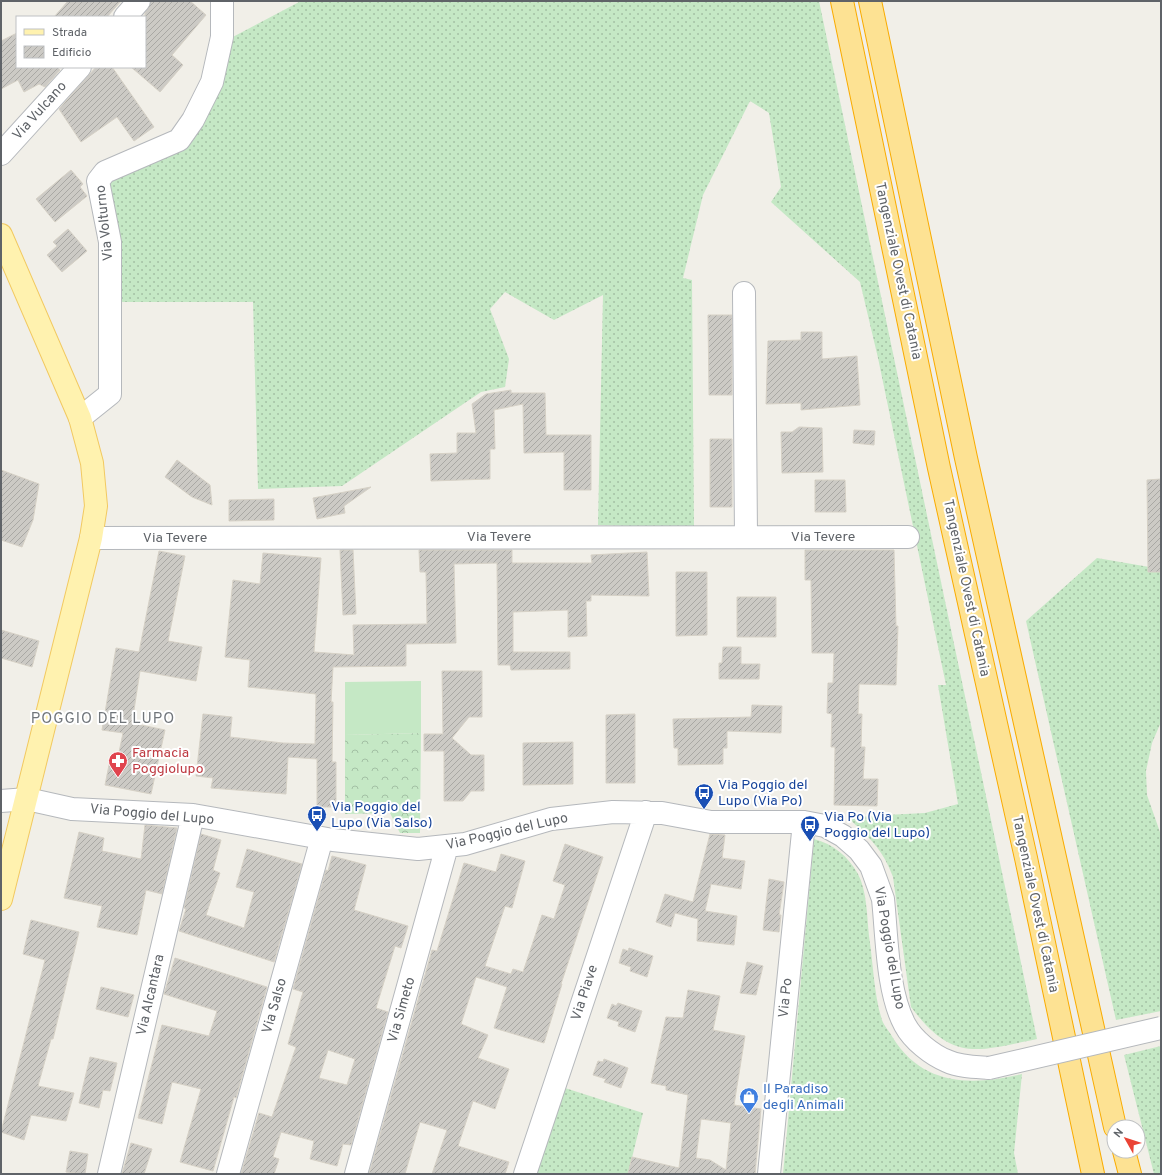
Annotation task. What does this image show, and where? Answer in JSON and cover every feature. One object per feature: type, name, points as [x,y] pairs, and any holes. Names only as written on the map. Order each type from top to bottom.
[{"type":"highway","name":"Tangenziale Ovest di Catania","points":[[842,1],[939,468],[1093,1174]]},
{"type":"highway","name":"Tangenziale Ovest di Catania","points":[[870,1],[964,450],[1051,846],[1113,1119]]},
{"type":"highway","points":[[1047,960],[1080,1174]]},
{"type":"highway","points":[[1104,1073],[1116,1119]]},
{"type":"highway","points":[[1121,1159],[1124,1174]]},
{"type":"highway","points":[[1126,1159],[1130,1174]]},
{"type":"main road","points":[[1,235],[80,418],[92,463],[96,506],[91,538],[27,800],[5,866],[1,899]]},
{"type":"street","points":[[126,16],[140,1]]},
{"type":"street","name":"Via Volturno","points":[[80,418],[110,394],[110,242],[98,181],[105,172],[179,140],[193,120],[212,82],[222,37],[222,1]]},
{"type":"street","name":"Via Vulcano","points":[[1,154],[79,68]]},
{"type":"street","points":[[744,293],[746,537]]},
{"type":"street","name":"Via Tevere","points":[[91,538],[908,537]]},
{"type":"street","name":"Via Poggio del Lupo","points":[[1,801],[27,800],[72,809],[193,815],[322,838],[418,849],[465,844],[551,819],[613,812],[662,813],[711,822],[804,822],[825,826],[843,836],[859,850],[871,866],[883,899],[893,988],[898,1010],[906,1027],[931,1052],[947,1061],[966,1066],[989,1068],[1161,1028]]},
{"type":"street","name":"Via Piave","points":[[525,1174],[646,812]]},
{"type":"street","name":"Via Alcantara","points":[[108,1174],[193,815]]},
{"type":"street","name":"Via Po","points":[[769,1174],[804,822]]},
{"type":"street","name":"Via Salso","points":[[228,1174],[322,838]]},
{"type":"street","name":"Via Simeto","points":[[356,1174],[447,846]]},
{"type":"green space","points":[[301,1],[819,1],[1037,1039],[998,1047],[982,1049],[967,1048],[954,1045],[940,1037],[926,1025],[911,1007],[893,877],[885,858],[880,851],[847,817],[925,813],[958,804],[938,685],[946,685],[878,358],[860,282],[771,202],[781,187],[769,113],[750,101],[703,195],[683,278],[692,280],[694,528],[598,525],[603,295],[554,320],[505,292],[490,309],[509,359],[505,387],[481,392],[342,486],[258,489],[253,302],[121,302],[119,246],[107,186],[116,173],[169,154],[229,39]]},
{"type":"green space","points":[[1097,558],[1161,569],[1161,722],[1152,743],[1146,771],[1147,795],[1161,835],[1161,1011],[1116,1020],[1026,621]]},
{"type":"green space","points":[[421,681],[421,733],[345,735],[345,682]]},
{"type":"green space","points":[[421,733],[420,833],[400,833],[390,813],[345,814],[345,735]]},
{"type":"green space","points":[[814,839],[827,844],[845,856],[858,874],[861,881],[866,904],[879,1011],[884,1024],[905,1054],[919,1066],[934,1074],[967,1081],[1003,1078],[1022,1074],[1014,1153],[1018,1174],[783,1174]]},
{"type":"green space","points":[[1161,1046],[1161,1174],[1154,1174],[1146,1142],[1146,1119],[1140,1119],[1124,1055]]},
{"type":"green space","points":[[565,1088],[643,1113],[628,1174],[536,1174]]},
{"type":"building","points":[[68,1],[121,1],[108,16],[55,16]]},
{"type":"building","points":[[151,1],[190,1],[206,15],[172,55],[183,65],[160,92],[132,68],[146,68],[145,13]]},
{"type":"building","points":[[16,34],[16,68],[58,68],[60,70],[45,87],[39,84],[24,92],[18,80],[1,89],[1,41]]},
{"type":"building","points":[[95,68],[113,68],[154,127],[134,141],[117,117],[81,142],[59,109]]},
{"type":"building","points":[[71,170],[83,184],[80,187],[87,196],[55,222],[36,199]]},
{"type":"building","points":[[68,229],[87,251],[62,272],[47,255],[57,246],[53,242]]},
{"type":"building","points":[[708,315],[732,315],[732,395],[709,395]]},
{"type":"building","points":[[801,332],[822,332],[822,359],[857,356],[860,405],[801,410],[801,403],[766,404],[768,341],[801,340]]},
{"type":"building","points":[[511,390],[511,393],[545,393],[546,435],[591,435],[591,490],[564,490],[564,452],[524,453],[523,404],[494,410],[495,449],[490,449],[490,479],[431,481],[430,454],[457,453],[457,433],[476,433],[472,404],[486,394]]},
{"type":"building","points":[[799,427],[822,428],[823,472],[782,473],[781,432],[792,432]]},
{"type":"building","points":[[854,430],[875,431],[874,445],[853,443]]},
{"type":"building","points":[[710,439],[732,439],[732,507],[710,507]]},
{"type":"building","points":[[177,460],[210,485],[212,505],[192,497],[165,477]]},
{"type":"building","points":[[1,470],[39,484],[33,520],[22,547],[1,540]]},
{"type":"building","points":[[1161,479],[1161,572],[1148,572],[1147,480]]},
{"type":"building","points":[[815,480],[845,480],[846,512],[815,512]]},
{"type":"building","points":[[371,487],[344,506],[345,513],[317,519],[313,498]]},
{"type":"building","points":[[274,499],[274,520],[229,521],[229,500]]},
{"type":"building","points":[[340,550],[353,550],[356,614],[343,615]]},
{"type":"building","points":[[419,550],[512,550],[512,563],[592,563],[591,555],[647,552],[649,596],[591,595],[591,601],[586,601],[587,636],[568,637],[568,610],[513,612],[513,652],[570,652],[570,669],[511,670],[510,665],[498,665],[497,563],[454,564],[456,643],[406,644],[406,666],[333,667],[331,702],[333,702],[332,762],[336,762],[336,807],[317,807],[317,759],[288,757],[286,794],[211,788],[213,778],[196,776],[203,714],[232,717],[230,737],[283,743],[315,744],[316,694],[248,687],[250,660],[225,657],[233,580],[260,584],[263,553],[321,558],[314,652],[354,655],[353,625],[427,624],[426,572],[420,572]]},
{"type":"building","points":[[805,550],[894,550],[896,626],[898,626],[896,685],[859,684],[858,714],[862,714],[861,747],[865,747],[863,779],[878,779],[877,806],[834,805],[835,747],[831,747],[832,714],[827,713],[828,683],[833,683],[834,653],[812,653],[811,580],[805,580]]},
{"type":"building","points":[[159,551],[185,556],[168,641],[202,647],[196,681],[140,671],[132,723],[165,730],[151,794],[105,785],[110,760],[117,762],[123,733],[102,730],[116,648],[139,652]]},
{"type":"building","points":[[676,572],[707,572],[707,635],[676,636]]},
{"type":"building","points":[[737,597],[776,597],[776,637],[737,637]]},
{"type":"building","points":[[1,630],[39,641],[32,667],[1,658]]},
{"type":"building","points":[[723,647],[741,647],[741,664],[760,664],[759,679],[719,679],[719,663],[722,663]]},
{"type":"building","points":[[442,671],[482,671],[482,717],[469,717],[452,738],[471,755],[484,755],[484,791],[471,791],[463,801],[444,801],[444,751],[424,751],[424,734],[443,734]]},
{"type":"building","points":[[752,705],[782,706],[781,733],[727,731],[727,748],[723,748],[723,764],[678,765],[678,748],[674,748],[673,719],[751,717]]},
{"type":"building","points":[[635,714],[635,783],[606,783],[606,715]]},
{"type":"building","points":[[573,742],[573,784],[523,785],[523,743]]},
{"type":"building","points":[[145,825],[177,828],[162,894],[146,890],[137,935],[97,927],[102,906],[64,898],[79,832],[104,838],[102,851],[141,859]]},
{"type":"building","points":[[201,834],[221,840],[213,870],[220,873],[206,915],[244,928],[254,892],[236,887],[247,849],[302,864],[274,962],[179,931],[186,909],[184,908]]},
{"type":"building","points":[[710,834],[725,835],[722,858],[745,861],[741,889],[711,884],[705,911],[737,916],[734,945],[697,941],[698,919],[675,913],[671,927],[656,922],[665,894],[693,902]]},
{"type":"building","points":[[565,844],[603,857],[561,984],[544,1043],[494,1028],[507,987],[476,977],[461,1024],[488,1035],[478,1058],[509,1069],[495,1109],[473,1101],[458,1146],[509,1162],[505,1174],[432,1174],[447,1130],[420,1122],[405,1174],[369,1174],[432,950],[437,951],[464,863],[496,872],[501,854],[525,861],[512,908],[505,906],[485,966],[511,974],[513,969],[523,972],[542,915],[554,919],[565,885],[553,881]]},
{"type":"building","points":[[332,856],[366,865],[354,910],[408,926],[401,948],[395,946],[376,1008],[388,1012],[351,1145],[343,1144],[337,1166],[310,1159],[314,1141],[281,1132],[273,1157],[279,1159],[274,1174],[241,1174],[259,1113],[272,1117],[296,1047],[288,1044],[303,992],[293,989],[326,870],[328,871]],"holes":[[[328,1050],[355,1059],[347,1085],[319,1078]]]},
{"type":"building","points":[[769,879],[784,882],[779,915],[781,915],[779,932],[763,930]]},
{"type":"building","points":[[31,920],[79,932],[53,1039],[51,1039],[38,1086],[74,1093],[66,1121],[31,1115],[24,1140],[1,1132],[45,960],[23,954]]},
{"type":"building","points":[[629,948],[653,956],[647,977],[630,971],[631,967],[619,963],[623,949],[628,951]]},
{"type":"building","points":[[175,958],[267,987],[236,1098],[234,1097],[213,1171],[180,1162],[201,1089],[172,1082],[162,1124],[138,1118],[162,1025],[209,1036],[217,1011],[164,994]]},
{"type":"building","points":[[747,962],[763,966],[756,995],[740,993]]},
{"type":"building","points":[[101,987],[134,995],[128,1017],[96,1009]]},
{"type":"building","points":[[688,990],[720,996],[713,1030],[745,1036],[734,1105],[761,1109],[755,1174],[628,1174],[632,1157],[679,1168],[688,1095],[666,1090],[666,1086],[651,1083],[666,1017],[683,1018]],"holes":[[[701,1119],[731,1123],[726,1170],[710,1160],[696,1158]]]},
{"type":"building","points":[[618,1003],[642,1011],[635,1032],[618,1026],[619,1022],[607,1018],[612,1004],[616,1006]]},
{"type":"building","points":[[90,1057],[117,1063],[110,1091],[103,1090],[99,1108],[79,1103]]},
{"type":"building","points":[[604,1059],[628,1068],[621,1088],[604,1082],[606,1079],[593,1075],[598,1061],[603,1062]]},
{"type":"building","points":[[131,1143],[152,1149],[144,1174],[122,1174]]},
{"type":"building","points":[[70,1151],[88,1154],[85,1174],[66,1172]]},
{"type":"place","name":"Farmacia Poggiolupo","points":[[118,778]]},
{"type":"place","name":"Via Poggio del Lupo (Via Po)","points":[[704,810]]},
{"type":"place","name":"Via Poggio del Lupo (Via Salso)","points":[[317,832]]},
{"type":"place","name":"Via Po (Via Poggio del Lupo)","points":[[810,842]]},
{"type":"place","name":"Il Paradiso degli Animali","points":[[749,1114]]},
{"type":"district","name":"POGGIO DEL LUPO","points":[[103,719]]}]
